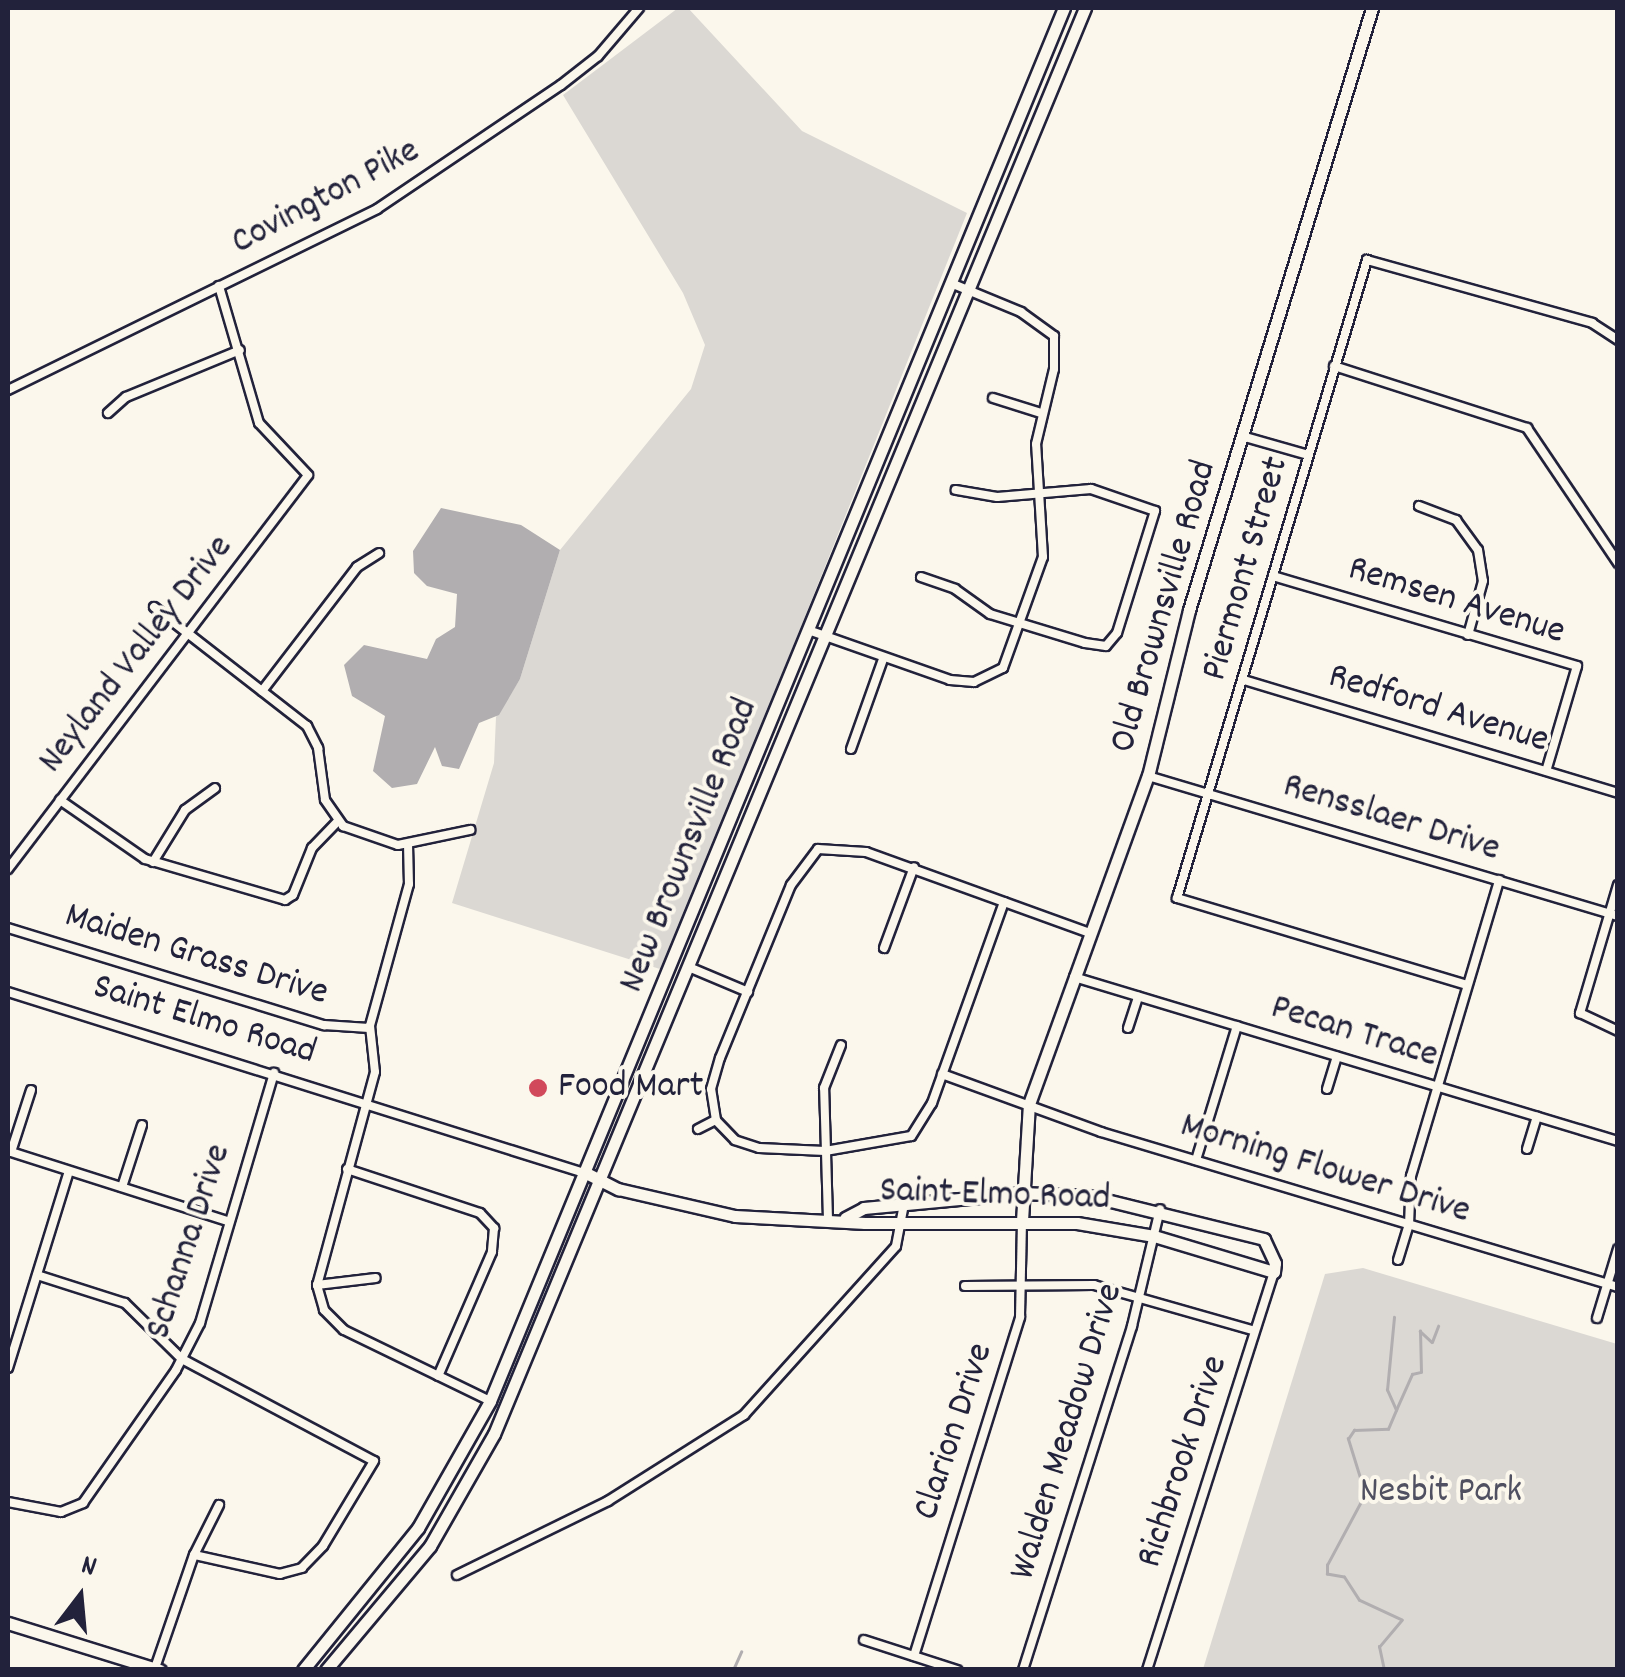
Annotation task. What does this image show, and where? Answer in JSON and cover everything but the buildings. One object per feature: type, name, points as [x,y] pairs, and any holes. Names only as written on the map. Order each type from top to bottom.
[{"type":"main road","name":"New Brownsville Road","points":[[303,1670],[418,1528],[490,1401],[588,1174],[1064,8]]},
{"type":"main road","name":"New Brownsville Road","points":[[326,1670],[430,1546],[466,1489],[603,1182],[1085,8]]},
{"type":"main road","name":"Old Brownsville Road","points":[[1022,1221],[1029,1104],[1148,776],[1189,610],[1372,8]]},
{"type":"main road","name":"Saint Elmo Road","points":[[588,1174],[603,1182],[705,1211],[903,1223],[1022,1221],[1154,1236],[1274,1272],[1274,1254],[1264,1239],[1160,1209],[1023,1193],[864,1208],[845,1218]]},
{"type":"main road","points":[[8,1623],[158,1669]]},
{"type":"street","name":"Covington Pike","points":[[8,390],[378,209],[496,132],[598,56],[639,8]]},
{"type":"street","name":"Piermont Street","points":[[1466,986],[1176,898],[1211,794],[1364,265],[1372,258],[1592,322],[1618,340]]},
{"type":"street","points":[[810,632],[950,680],[990,678],[1003,668],[1043,557],[1036,451],[1041,413],[1054,369],[1054,336],[1021,312],[952,284]]},
{"type":"street","points":[[108,413],[126,397],[240,350],[219,286]]},
{"type":"street","name":"Neyland Valley Drive","points":[[8,869],[309,473],[262,428],[240,350]]},
{"type":"street","points":[[1334,366],[1527,428],[1618,564]]},
{"type":"street","points":[[993,398],[1041,413]]},
{"type":"street","points":[[1245,436],[1308,455]]},
{"type":"street","points":[[921,577],[1020,623],[1106,646],[1116,633],[1155,511],[1090,489],[988,497],[956,490]]},
{"type":"street","points":[[1418,506],[1456,520],[1478,550],[1482,581],[1468,634]]},
{"type":"street","points":[[262,690],[357,567],[379,553]]},
{"type":"street","name":"Remsen Avenue","points":[[1273,576],[1576,666],[1546,771]]},
{"type":"street","points":[[154,607],[312,734],[324,796],[338,821],[373,840],[408,844],[470,830]]},
{"type":"street","points":[[851,749],[883,659]]},
{"type":"street","name":"Redford Avenue","points":[[1244,680],[1618,793]]},
{"type":"street","name":"Rensslaer Drive","points":[[1148,776],[1613,915]]},
{"type":"street","points":[[154,862],[181,815],[214,788]]},
{"type":"street","points":[[60,800],[154,862],[290,899],[309,852],[338,821]]},
{"type":"street","points":[[408,844],[409,884],[370,1028],[376,1068],[317,1285],[324,1310],[344,1330],[490,1401]]},
{"type":"street","points":[[1004,902],[942,1074],[911,1136],[825,1151],[759,1148],[736,1140],[716,1120],[715,1073],[791,885],[818,849],[851,849],[914,867],[1090,933]]},
{"type":"street","points":[[884,948],[914,867]]},
{"type":"street","points":[[1398,1260],[1409,1224],[1410,1180],[1499,880]]},
{"type":"street","points":[[1618,885],[1613,915],[1580,1017],[1618,1031]]},
{"type":"street","name":"Maiden Grass Drive","points":[[8,928],[324,1025],[370,1028]]},
{"type":"street","points":[[691,968],[748,992]]},
{"type":"street","name":"Pecan Trace","points":[[1074,977],[1618,1141]]},
{"type":"street","name":"Saint Elmo Road","points":[[8,992],[588,1174]]},
{"type":"street","points":[[1128,1028],[1138,997]]},
{"type":"street","points":[[1196,1160],[1236,1026]]},
{"type":"street","points":[[828,1219],[824,1088],[841,1045]]},
{"type":"street","points":[[1327,1089],[1337,1057]]},
{"type":"street","name":"Schanna Drive","points":[[8,1502],[61,1512],[84,1503],[182,1359],[200,1323],[274,1073]]},
{"type":"street","name":"Morning Flower Drive","points":[[942,1074],[1196,1160],[1618,1287]]},
{"type":"street","points":[[31,1090],[10,1152],[228,1221]]},
{"type":"street","points":[[1528,1149],[1538,1116]]},
{"type":"street","points":[[698,1130],[716,1120]]},
{"type":"street","points":[[122,1187],[142,1126]]},
{"type":"street","points":[[346,1169],[480,1213],[494,1228],[492,1252],[438,1376]]},
{"type":"street","points":[[8,1368],[70,1170]]},
{"type":"street","points":[[457,1576],[594,1509],[744,1416],[890,1252],[903,1223],[904,1204]]},
{"type":"street","name":"Walden Meadow Drive","points":[[1023,1670],[1139,1297],[1160,1209]]},
{"type":"street","name":"Clarion Drive","points":[[914,1656],[1017,1330],[1023,1288],[1022,1221]]},
{"type":"street","points":[[1597,1318],[1618,1249]]},
{"type":"street","name":"Richbrook Drive","points":[[1147,1670],[1274,1272]]},
{"type":"street","points":[[37,1276],[124,1303],[182,1359],[374,1461],[324,1546],[302,1568],[280,1574],[194,1555]]},
{"type":"street","points":[[317,1285],[376,1278]]},
{"type":"street","points":[[966,1286],[1086,1284],[1255,1331]]},
{"type":"street","points":[[158,1669],[194,1555],[219,1505]]},
{"type":"street","points":[[864,1640],[956,1670]]},
{"type":"street","points":[[106,1670],[112,1656]]},
{"type":"green space","points":[[678,8],[688,8],[802,131],[967,213],[663,970],[452,903],[494,763],[496,717],[520,679],[560,550],[691,389],[705,345],[683,293],[563,95]]},
{"type":"green space","name":"Nesbit Park","points":[[1363,1268],[1617,1344],[1617,1669],[1203,1669],[1325,1274]]},
{"type":"shaded area","points":[[441,508],[521,525],[560,550],[520,679],[499,715],[479,723],[459,769],[442,766],[435,747],[417,784],[392,788],[373,771],[385,716],[352,696],[344,665],[364,645],[427,659],[436,639],[455,627],[457,594],[427,586],[414,573],[413,551]]},
{"type":"waterway","points":[[1384,1670],[1379,1647],[1402,1620],[1359,1600],[1344,1577],[1327,1574],[1327,1565],[1365,1494],[1348,1439],[1354,1430],[1388,1429],[1396,1410],[1387,1390],[1394,1317]]},
{"type":"waterway","points":[[1396,1410],[1412,1374],[1421,1372],[1420,1331],[1432,1342],[1438,1326]]},
{"type":"waterway","points":[[733,1670],[741,1652]]},
{"type":"place","name":"Food Mart","points":[[538,1088]]}]
